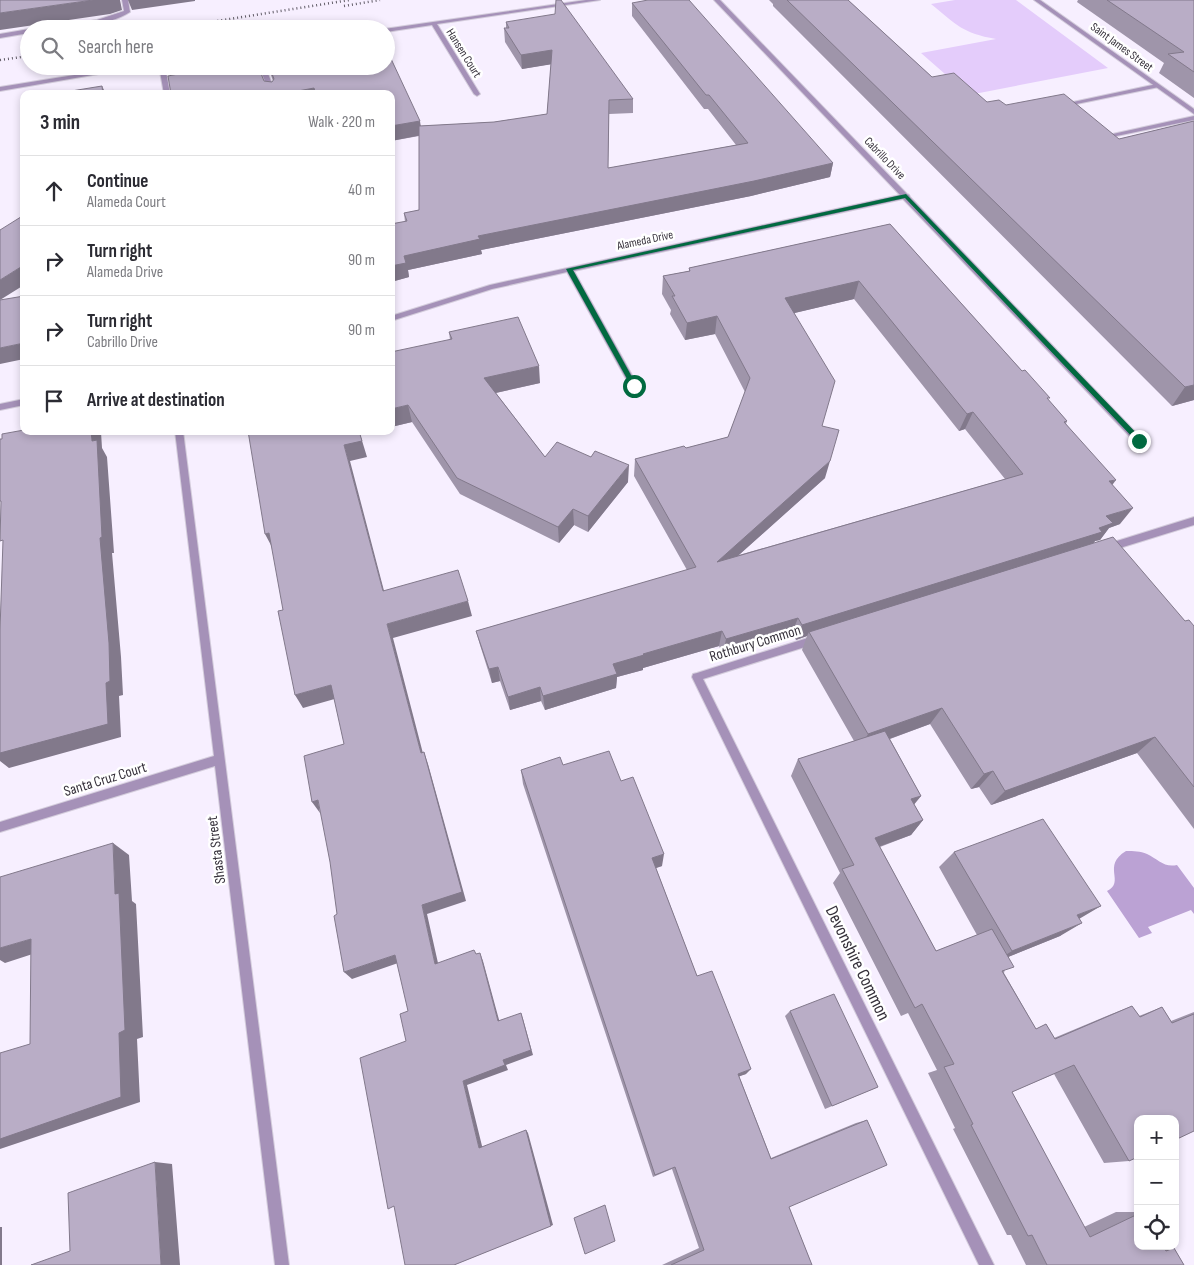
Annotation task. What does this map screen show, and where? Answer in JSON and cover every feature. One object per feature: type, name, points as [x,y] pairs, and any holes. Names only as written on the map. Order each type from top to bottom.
[{"type":"street","points":[[106,20],[127,12],[126,0]]},
{"type":"street","points":[[395,29],[597,0]]},
{"type":"street","name":"Cabrillo Drive","points":[[717,0],[1139,441]]},
{"type":"street","name":"Saint James Street","points":[[1038,0],[1194,112]]},
{"type":"street","name":"Hansen Court","points":[[432,23],[477,94]]},
{"type":"street","points":[[0,36],[20,33]]},
{"type":"street","points":[[0,89],[86,75]]},
{"type":"street","points":[[164,75],[166,90]]},
{"type":"street","points":[[266,75],[271,90]]},
{"type":"street","points":[[1054,107],[1157,86]]},
{"type":"street","points":[[1092,140],[1194,118]]},
{"type":"street","name":"Alameda Drive","points":[[395,318],[490,286],[906,196]]},
{"type":"street","points":[[569,269],[634,386]]},
{"type":"street","points":[[0,407],[20,403]]},
{"type":"street","name":"Shasta Street","points":[[180,435],[282,1265]]},
{"type":"street","points":[[1100,550],[1194,521]]},
{"type":"street","name":"Rothbury Common","points":[[697,677],[828,636]]},
{"type":"street","name":"Devonshire Common","points":[[697,677],[987,1265]]},
{"type":"street","name":"Santa Cruz Court","points":[[0,827],[220,759]]},
{"type":"shaded area","points":[[955,0],[1016,0],[1108,68],[969,95],[921,53],[996,39],[967,31],[931,4]]},
{"type":"shaded area","points":[[1126,851],[1142,852],[1165,864],[1177,865],[1194,888],[1194,914],[1191,910],[1148,927],[1152,933],[1139,938],[1107,891],[1114,883],[1115,862]]},
{"type":"building","points":[[0,0],[93,0],[0,13]]},
{"type":"building","points":[[556,0],[561,0],[633,99],[609,100],[608,168],[748,143],[709,95],[706,95],[632,3],[648,0],[689,0],[833,163],[754,181],[478,236],[480,239],[404,256],[406,263],[395,265],[395,223],[407,221],[404,213],[419,210],[419,126],[494,122],[547,114],[552,50],[521,55],[504,28],[509,28],[506,22],[555,14]]},
{"type":"building","points":[[787,0],[848,0],[932,77],[954,73],[987,102],[999,100],[1006,105],[1064,94],[1119,139],[1194,121],[1194,385],[1185,387]]},
{"type":"building","points":[[1107,0],[1194,0],[1194,72],[1168,54],[1184,52]]},
{"type":"building","points":[[395,67],[420,121],[395,125],[395,90],[315,90],[314,88],[303,90],[170,90],[168,76],[262,75],[264,81],[272,82],[274,79],[272,75],[395,75]]},
{"type":"building","points":[[102,86],[102,90],[78,90]]},
{"type":"building","points":[[20,218],[20,268],[0,280],[0,230]]},
{"type":"building","points":[[890,224],[1022,371],[1025,370],[1050,398],[1047,398],[1067,421],[1064,422],[1116,480],[1109,481],[1133,508],[1106,516],[1113,523],[1099,528],[1102,532],[802,625],[798,618],[726,639],[722,631],[613,664],[617,674],[543,696],[540,687],[508,697],[498,667],[489,669],[476,631],[696,567],[635,459],[728,437],[750,378],[717,316],[687,323],[672,296],[675,296],[663,276],[690,271],[689,268]],"holes":[[[859,281],[967,414],[973,412],[1023,474],[717,562],[830,461],[839,430],[822,426],[835,381],[785,298]]]},
{"type":"building","points":[[20,297],[20,344],[0,348],[0,300]]},
{"type":"building","points":[[518,317],[539,366],[484,378],[545,457],[557,442],[591,457],[595,451],[629,465],[588,516],[573,509],[558,527],[457,478],[408,405],[395,408],[395,351],[452,339],[449,332]]},
{"type":"building","points":[[20,431],[20,435],[91,435],[92,441],[97,440],[102,537],[100,538],[109,643],[110,681],[106,683],[108,724],[0,753],[0,630],[3,540],[0,541],[0,439],[2,439],[2,434]]},
{"type":"building","points":[[249,435],[360,435],[362,441],[344,445],[383,591],[458,570],[468,601],[387,624],[421,753],[424,752],[462,892],[422,905],[435,964],[474,950],[476,954],[480,953],[498,1021],[521,1013],[531,1050],[503,1060],[505,1065],[463,1081],[479,1148],[526,1130],[551,1226],[454,1265],[405,1265],[394,1206],[388,1209],[360,1058],[406,1041],[400,1014],[408,1011],[395,955],[344,972],[334,916],[337,914],[330,862],[318,800],[312,802],[304,756],[344,744],[331,685],[295,695],[278,611],[283,610],[269,533],[265,534]]},
{"type":"building","points":[[1113,537],[1185,621],[1189,620],[1194,626],[1194,787],[1155,737],[1005,791],[993,771],[984,774],[942,708],[868,734],[809,632]]},
{"type":"building","points":[[885,731],[921,796],[911,799],[923,820],[875,838],[936,951],[992,929],[1014,967],[1002,971],[1036,1029],[1046,1024],[1055,1039],[1132,1006],[1140,1017],[1162,1007],[1172,1023],[1194,1014],[1194,1131],[1179,1138],[1179,1115],[1134,1115],[1134,1159],[1129,1161],[1074,1065],[1012,1092],[1090,1237],[1134,1216],[1134,1250],[1175,1250],[1184,1265],[1047,1265],[1032,1235],[1028,1236],[971,1125],[973,1124],[944,1067],[954,1064],[922,1004],[915,1008],[842,869],[854,865],[798,759]]},
{"type":"building","points":[[609,751],[621,781],[633,777],[664,854],[652,858],[697,976],[712,971],[751,1069],[738,1074],[771,1159],[867,1120],[887,1165],[789,1207],[812,1265],[671,1265],[704,1250],[675,1167],[655,1175],[521,770],[560,757],[563,765]]},
{"type":"building","points":[[1043,819],[1101,906],[1077,915],[1082,923],[1012,951],[954,852]]},
{"type":"building","points":[[113,843],[115,894],[119,893],[125,1030],[119,1033],[121,1097],[0,1139],[0,1053],[30,1044],[31,939],[0,948],[0,877]]},
{"type":"building","points":[[834,994],[878,1087],[832,1106],[790,1011]]},
{"type":"building","points":[[155,1162],[161,1265],[31,1265],[70,1251],[68,1193]]},
{"type":"building","points":[[605,1205],[615,1241],[585,1254],[574,1218]]},
{"type":"railway","points":[[223,20],[350,0]]},
{"type":"railway","points":[[344,6],[380,0]]},
{"type":"railway","points":[[0,60],[20,57]]},
{"type":"route","points":[[634,386],[569,269],[906,196],[1139,441]]}]
